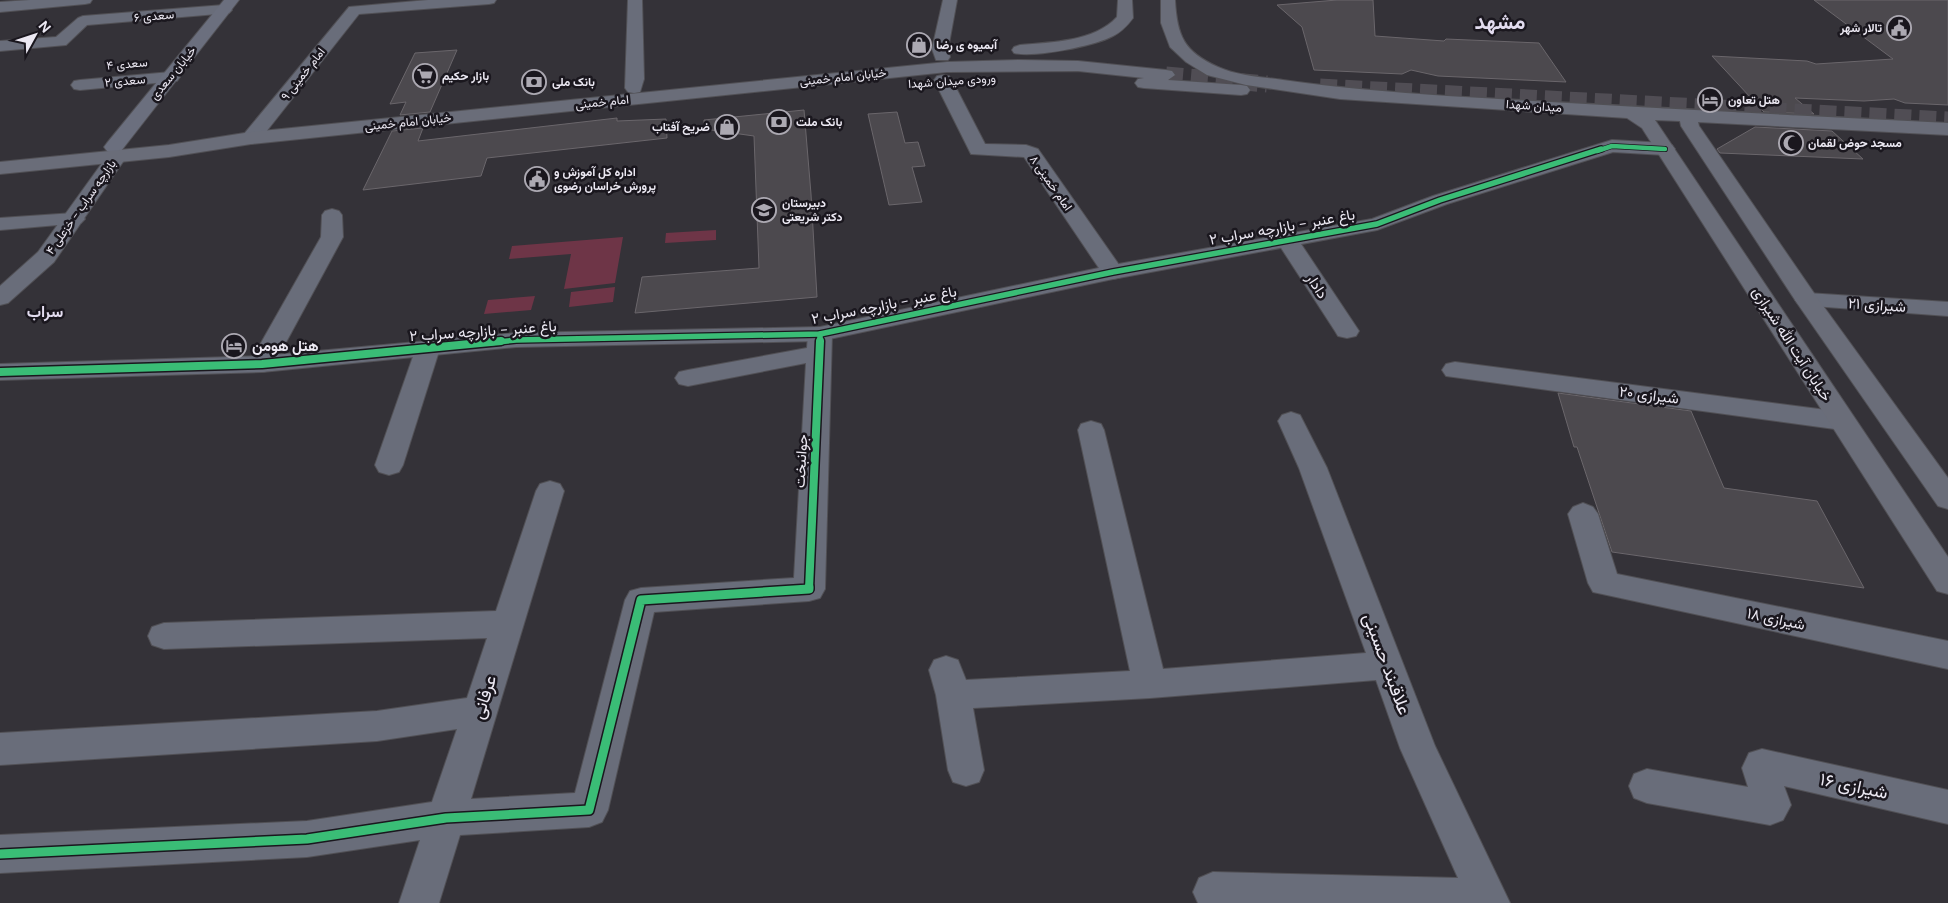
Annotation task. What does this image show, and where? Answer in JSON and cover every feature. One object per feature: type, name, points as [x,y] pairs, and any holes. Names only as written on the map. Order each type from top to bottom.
[{"type":"main road","points":[[637,93],[942,57],[1057,46],[1088,39],[1114,30],[1125,18],[1125,0]]},
{"type":"main road","name":"میدان شهدا","points":[[1168,0],[1169,23],[1176,44],[1192,58],[1213,70],[1252,81],[1340,94],[1631,113],[1948,128]]},
{"type":"main road","name":"خیابان سعدی","points":[[116,151],[168,69],[184,60],[228,5]]},
{"type":"main road","name":"خیابان امام خمینی","points":[[637,93],[947,67],[1018,64],[1078,66],[1166,75]]},
{"type":"main road","name":"ورودی میدان شهدا","points":[[565,105],[639,110],[943,80],[1077,77],[1184,87],[1340,94]]},
{"type":"main road","name":"امام خمینی","points":[[565,105],[637,93]]},
{"type":"main road","name":"خیابان امام خمینی","points":[[0,158],[116,151],[169,150],[251,138],[565,105]]},
{"type":"main road","name":"خیابان آیت الله شیرازی","points":[[1631,113],[1649,124],[1948,582]]},
{"type":"main road","points":[[1688,115],[1690,126],[1807,300],[1948,499]]},
{"type":"main road","name":"خیابان امام خمینی","points":[[0,168],[116,151]]},
{"type":"street","points":[[0,7],[85,0]]},
{"type":"street","points":[[462,1],[489,0]]},
{"type":"street","points":[[635,0],[637,93]]},
{"type":"street","points":[[942,57],[940,50],[950,0]]},
{"type":"street","name":"امام خمینی ۹","points":[[251,138],[354,10],[462,1]]},
{"type":"street","name":"سعدی ۶","points":[[89,21],[228,5]]},
{"type":"street","points":[[0,46],[60,42],[110,7]]},
{"type":"street","name":"سعدی ۲","points":[[80,85],[168,69]]},
{"type":"street","name":"امام خمینی ۸","points":[[943,80],[978,150],[1026,150],[1031,153],[1113,272]]},
{"type":"street","name":"باغ عنبر - بازارچه سراب ۲","points":[[0,372],[262,364],[516,340],[820,344],[1113,272],[1376,224],[1440,200],[1612,146],[1665,149]]},
{"type":"street","name":"بازارچه سراب - خزعلی ۴","points":[[0,298],[46,257],[74,219],[116,151]]},
{"type":"street","points":[[262,364],[332,237],[332,215]]},
{"type":"street","points":[[0,224],[74,219]]},
{"type":"street","name":"دادار","points":[[1287,240],[1347,331]]},
{"type":"street","name":"شیرازی ۲۱","points":[[1807,300],[1948,309]]},
{"type":"street","points":[[688,378],[820,344]]},
{"type":"street","name":"جوانبخت","points":[[446,818],[589,810],[641,600],[809,589],[820,344]]},
{"type":"street","points":[[389,465],[428,348]]},
{"type":"street","name":"شیرازی ۲۰","points":[[1456,370],[1842,421]]},
{"type":"street","name":"علاقبند حسینی","points":[[1291,421],[1313,468],[1418,748],[1489,900]]},
{"type":"street","points":[[1091,430],[1150,684]]},
{"type":"street","name":"عرفانی","points":[[419,903],[550,491]]},
{"type":"street","name":"شیرازی ۱۸","points":[[1583,514],[1604,583],[1948,655]]},
{"type":"street","points":[[164,636],[507,624]]},
{"type":"street","points":[[966,770],[949,682],[1150,684],[1388,665]]},
{"type":"street","points":[[0,749],[377,726],[480,711]]},
{"type":"street","name":"شیرازی ۱۶","points":[[1647,786],[1770,808],[1772,805],[1760,766],[1948,806]]},
{"type":"street","points":[[0,854],[307,839],[446,818]]},
{"type":"street","points":[[1213,892],[1489,900]]},
{"type":"shaded area","points":[[716,230],[716,240],[665,243],[666,233]]},
{"type":"shaded area","points":[[623,237],[615,283],[564,289],[571,254],[509,259],[512,246]]},
{"type":"shaded area","points":[[615,287],[613,302],[569,307],[571,292]]},
{"type":"shaded area","points":[[535,296],[531,310],[484,314],[488,300]]},
{"type":"building","points":[[1337,0],[1373,0],[1375,36],[1444,41],[1446,39],[1539,43],[1566,82],[1438,76],[1411,70],[1402,74],[1314,70],[1302,27],[1277,5]]},
{"type":"building","points":[[1814,0],[1948,0],[1948,105],[1905,103],[1894,99],[1864,101],[1795,98],[1814,114],[1764,112],[1712,56],[1807,61],[1816,64],[1893,59]]},
{"type":"building","name":"بازار حکیم","points":[[457,50],[430,112],[400,115],[406,102],[390,104],[415,53]]},
{"type":"building","points":[[804,110],[817,297],[635,313],[642,277],[759,268],[754,136],[704,129],[704,120]]},
{"type":"building","points":[[897,112],[905,143],[918,142],[925,166],[912,167],[922,202],[889,205],[868,114]]},
{"type":"building","name":"اداره کل آموزش و پرورش خراسان رضوی","points":[[617,118],[617,121],[666,119],[667,138],[487,158],[481,176],[363,190],[392,131],[423,128],[418,141]]},
{"type":"building","name":"مسجد حوض لقمان","points":[[1755,127],[1832,131],[1863,159],[1720,153],[1717,149]]},
{"type":"building","points":[[1558,393],[1691,411],[1724,488],[1817,501],[1864,588],[1612,552],[1577,447],[1574,447]]},
{"type":"tunnel","points":[[1166,75],[1267,84]]},
{"type":"tunnel","points":[[1320,87],[1948,120]]},
{"type":"cycle path","points":[[0,372],[262,364],[516,340],[820,334],[1113,272],[1377,224],[1440,200],[1612,146],[1665,149]]},
{"type":"cycle path","points":[[0,854],[307,839],[446,818],[589,810],[641,600],[809,589],[820,334]]},
{"type":"place","name":"تالار شهر","points":[[1899,28]]},
{"type":"place","name":"آبمیوه ی رضا","points":[[919,45]]},
{"type":"place","name":"بازار حکیم","points":[[425,76]]},
{"type":"place","name":"بانک ملی","points":[[534,82]]},
{"type":"place","name":"هتل تعاون","points":[[1710,100]]},
{"type":"place","name":"بانک ملت","points":[[779,122]]},
{"type":"place","name":"ضریح آفتاب","points":[[727,127]]},
{"type":"place","name":"مسجد حوض لقمان","points":[[1791,143]]},
{"type":"place","name":"اداره کل آموزش و پرورش خراسان رضوی","points":[[537,179]]},
{"type":"place","name":"دبیرستان دکتر شریعتی","points":[[764,210]]},
{"type":"place","name":"هتل هومن","points":[[234,346]]},
{"type":"district","name":"مشهد","points":[[1500,22]]},
{"type":"district","name":"سراب","points":[[45,311]]}]
